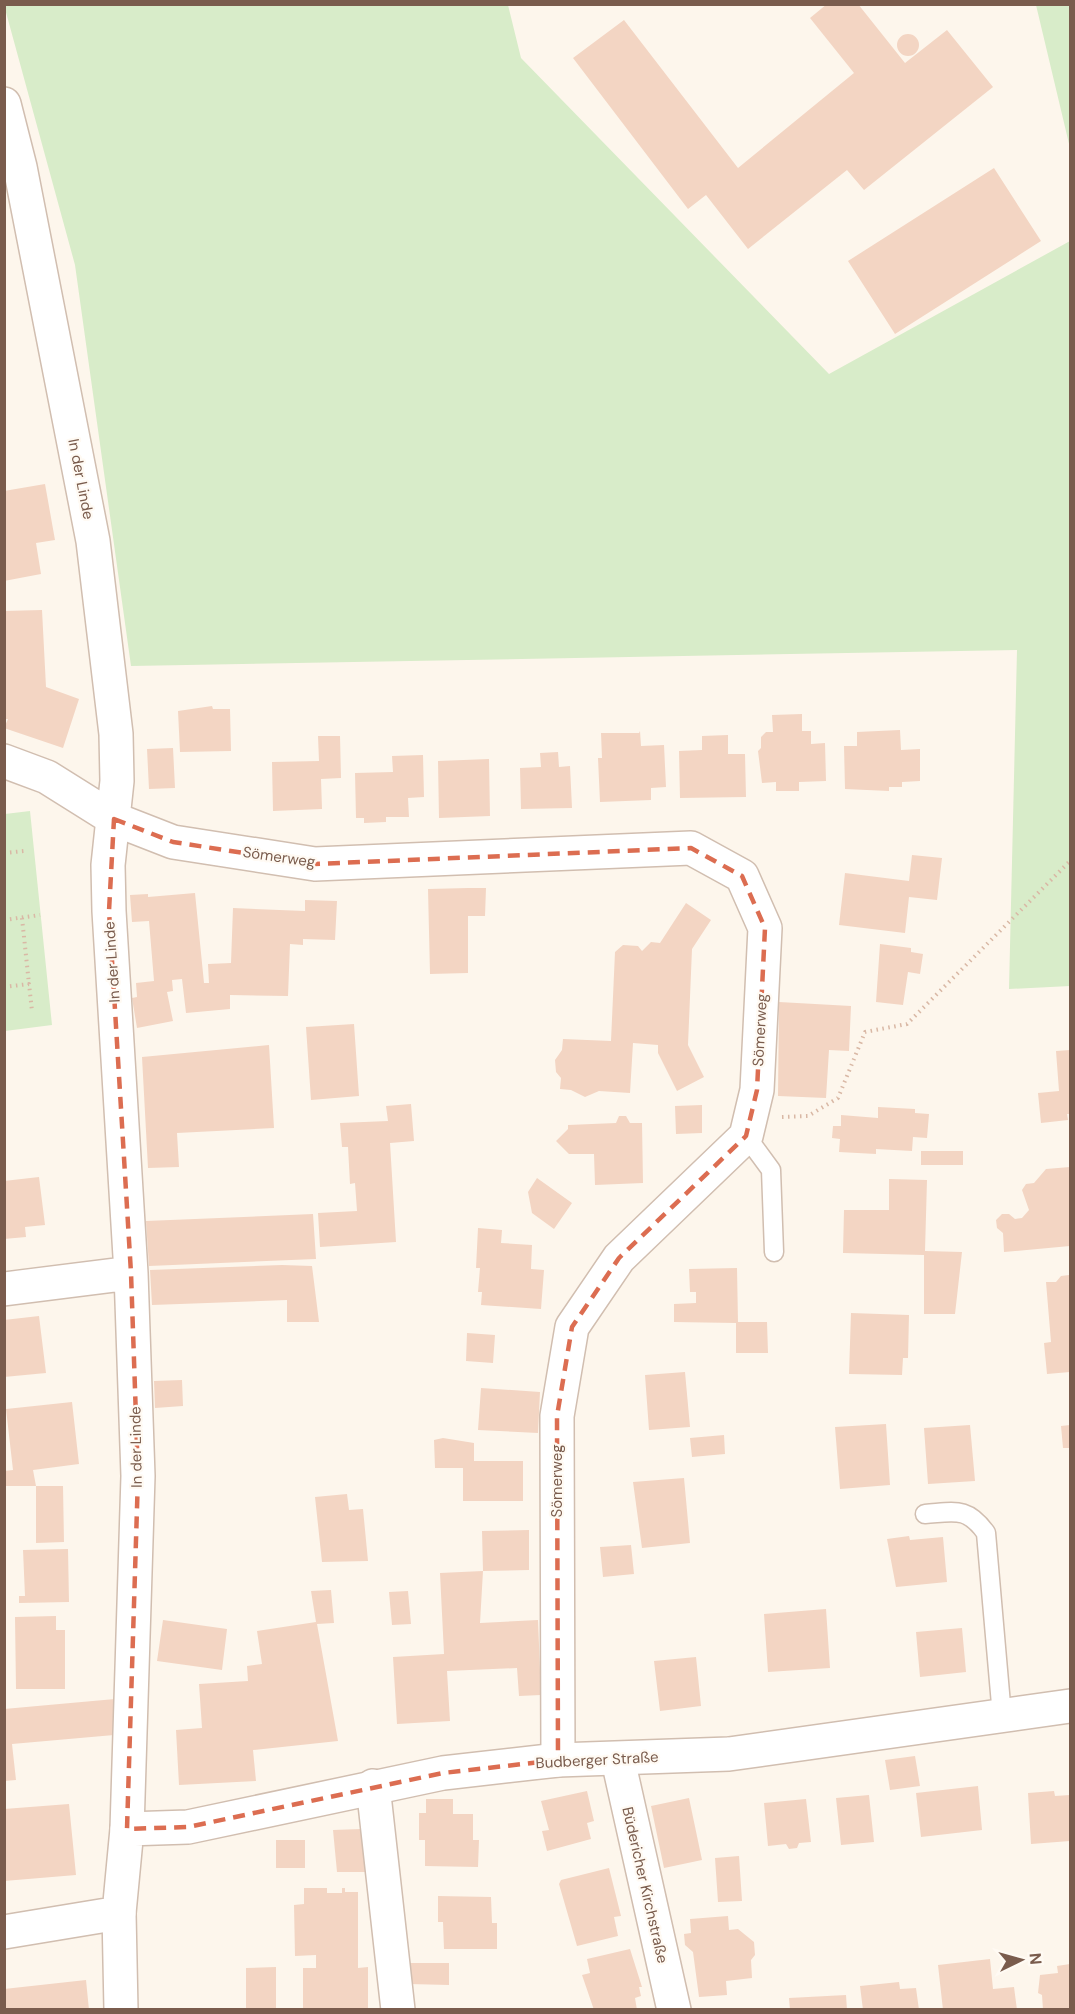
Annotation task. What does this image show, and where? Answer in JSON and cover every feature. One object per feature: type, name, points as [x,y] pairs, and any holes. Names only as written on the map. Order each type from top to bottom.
[{"type":"street","name":"In der Linde","points":[[4,104],[22,178],[93,541],[117,734],[114,819],[108,865],[109,911],[131,1273],[138,1476],[127,1829],[119,1913],[121,2010]]},
{"type":"street","name":"Sömerweg","points":[[4,761],[47,777],[114,819],[174,842],[315,864],[691,848],[742,876],[765,928],[756,1090],[749,1122],[619,1258],[572,1327],[557,1416],[558,1760]]},
{"type":"street","points":[[4,1289],[131,1273]]},
{"type":"street","name":"Budberger Straße","points":[[127,1829],[188,1827],[443,1773],[558,1760],[618,1760],[729,1754],[1071,1706]]},
{"type":"street","name":"Büdericher Kirchstraße","points":[[618,1760],[674,2010]]},
{"type":"street","points":[[374,1786],[398,2010]]},
{"type":"street","points":[[4,1932],[119,1913]]},
{"type":"lane","points":[[749,1122],[771,1170],[774,1252]]},
{"type":"lane","points":[[925,1514],[962,1511],[976,1519],[986,1533],[1002,1716]]},
{"type":"path","points":[[4,853],[24,851]]},
{"type":"path","points":[[749,1122],[779,1117],[808,1116],[838,1098],[865,1032],[907,1024],[1071,861]]},
{"type":"path","points":[[4,920],[40,915]]},
{"type":"path","points":[[22,918],[32,1011]]},
{"type":"path","points":[[4,987],[29,984]]},
{"type":"highlighted area","points":[[114,819],[173,842],[315,864],[691,848],[742,876],[765,928],[757,1090],[746,1136],[619,1258],[572,1327],[557,1416],[558,1760],[443,1773],[188,1827],[127,1829],[138,1476],[131,1273],[109,911]]},
{"type":"green space","points":[[4,5],[508,5],[521,58],[829,374],[1070,241],[1070,986],[1009,989],[1017,650],[131,666],[75,265]]},
{"type":"green space","points":[[1036,5],[1070,5],[1070,148]]},
{"type":"green space","points":[[30,811],[52,1025],[5,1031],[5,814]]},
{"type":"building","points":[[827,4],[858,4],[905,63],[947,30],[993,87],[864,190],[847,170],[748,249],[706,195],[688,209],[573,58],[624,20],[738,168],[854,73],[810,18]]},
{"type":"building","points":[[908,34],[916,37],[919,45],[916,53],[908,56],[900,53],[897,45],[900,37]]},
{"type":"building","points":[[994,168],[1041,241],[895,334],[848,261]]},
{"type":"building","points":[[45,484],[55,540],[36,543],[41,574],[4,581],[4,491]]},
{"type":"building","points":[[42,610],[46,687],[79,699],[63,748],[4,728],[8,719],[4,719],[4,611]]},
{"type":"building","points":[[212,706],[213,709],[230,709],[231,751],[180,752],[178,711]]},
{"type":"building","points":[[802,714],[802,731],[811,731],[811,744],[825,743],[826,781],[799,782],[799,791],[776,791],[776,782],[762,783],[758,751],[761,748],[761,737],[766,732],[773,732],[772,715]]},
{"type":"building","points":[[900,730],[901,750],[920,749],[920,781],[902,782],[902,787],[889,787],[889,791],[845,789],[844,746],[857,746],[857,732]]},
{"type":"building","points":[[640,731],[641,746],[664,745],[666,787],[651,788],[651,800],[600,802],[598,758],[602,758],[601,733],[639,733]]},
{"type":"building","points":[[728,735],[728,754],[745,754],[746,797],[680,798],[679,751],[702,750],[702,736]]},
{"type":"building","points":[[318,736],[340,736],[341,778],[321,779],[322,809],[273,811],[272,762],[319,761]]},
{"type":"building","points":[[173,748],[175,788],[149,789],[147,749]]},
{"type":"building","points":[[558,752],[559,767],[570,766],[572,808],[521,809],[520,768],[541,767],[540,753]]},
{"type":"building","points":[[423,755],[424,797],[408,798],[409,817],[386,817],[386,822],[364,823],[364,818],[356,818],[355,773],[393,772],[392,756]]},
{"type":"building","points":[[489,759],[490,816],[439,818],[438,761]]},
{"type":"building","points":[[912,855],[942,858],[937,900],[909,897],[905,933],[839,925],[845,873],[909,881]]},
{"type":"building","points":[[486,888],[485,916],[468,916],[468,973],[430,974],[428,889]]},
{"type":"building","points":[[195,893],[204,983],[209,983],[208,964],[231,963],[233,908],[305,911],[305,900],[337,901],[335,940],[303,939],[303,945],[290,944],[288,996],[230,995],[230,1009],[186,1013],[182,979],[172,980],[173,991],[167,992],[173,1021],[137,1028],[132,998],[137,997],[136,983],[154,981],[149,921],[132,922],[130,895],[148,894],[148,897]]},
{"type":"building","points":[[686,903],[711,920],[692,949],[688,1045],[704,1077],[677,1091],[658,1053],[658,1045],[633,1043],[630,1093],[599,1091],[585,1097],[571,1090],[560,1089],[561,1078],[556,1072],[555,1060],[562,1050],[563,1039],[611,1041],[615,952],[623,945],[638,946],[642,951],[651,942],[660,943]]},
{"type":"building","points":[[880,944],[911,948],[911,952],[923,954],[920,974],[908,972],[903,1005],[876,1002]]},
{"type":"building","points":[[779,1002],[851,1006],[849,1051],[829,1050],[826,1098],[778,1096]]},
{"type":"building","points":[[354,1024],[359,1096],[311,1100],[306,1027]]},
{"type":"building","points":[[269,1045],[274,1128],[177,1133],[179,1167],[148,1168],[142,1057]]},
{"type":"building","points":[[1070,1050],[1070,1114],[1067,1114],[1068,1120],[1041,1123],[1038,1093],[1059,1091],[1056,1051]]},
{"type":"building","points":[[411,1104],[414,1141],[390,1143],[396,1242],[320,1247],[318,1213],[357,1211],[355,1183],[350,1184],[348,1147],[342,1147],[340,1123],[388,1121],[386,1106]]},
{"type":"building","points":[[702,1105],[702,1133],[676,1134],[675,1106]]},
{"type":"building","points":[[878,1107],[915,1109],[915,1113],[929,1114],[927,1138],[913,1137],[912,1151],[876,1149],[876,1154],[839,1152],[840,1139],[832,1138],[833,1126],[841,1126],[841,1115],[878,1118]]},
{"type":"building","points":[[619,1116],[626,1116],[630,1123],[642,1123],[643,1183],[595,1185],[594,1154],[569,1154],[556,1141],[568,1129],[568,1125],[616,1123]]},
{"type":"building","points":[[921,1151],[963,1151],[963,1165],[921,1165]]},
{"type":"building","points":[[1070,1167],[1070,1246],[1004,1252],[1003,1233],[997,1228],[996,1220],[1002,1214],[1009,1214],[1015,1219],[1022,1218],[1029,1210],[1022,1190],[1026,1184],[1034,1183],[1046,1169]]},
{"type":"building","points":[[39,1177],[45,1225],[25,1227],[26,1237],[4,1239],[4,1181]]},
{"type":"building","points":[[537,1178],[572,1203],[554,1229],[532,1213],[528,1192]]},
{"type":"building","points":[[889,1179],[927,1180],[925,1251],[962,1252],[955,1314],[924,1314],[924,1255],[843,1253],[844,1210],[889,1210]]},
{"type":"building","points":[[313,1214],[316,1259],[149,1266],[146,1221]]},
{"type":"building","points":[[478,1228],[502,1230],[501,1243],[532,1245],[531,1269],[544,1270],[541,1309],[481,1305],[482,1292],[478,1292],[480,1268],[476,1268]]},
{"type":"building","points":[[312,1266],[319,1322],[287,1322],[287,1300],[152,1305],[150,1270]]},
{"type":"building","points":[[737,1268],[738,1322],[767,1322],[768,1353],[736,1353],[736,1323],[674,1322],[674,1304],[696,1303],[696,1292],[690,1292],[689,1269]]},
{"type":"building","points":[[1069,1275],[1070,1372],[1047,1374],[1044,1343],[1051,1342],[1046,1282],[1056,1282],[1061,1276]]},
{"type":"building","points":[[851,1313],[909,1315],[908,1358],[903,1358],[902,1375],[849,1374]]},
{"type":"building","points":[[39,1316],[46,1373],[4,1377],[4,1320]]},
{"type":"building","points":[[467,1333],[495,1335],[493,1363],[466,1361]]},
{"type":"building","points":[[685,1372],[690,1427],[649,1430],[645,1375]]},
{"type":"building","points":[[182,1380],[183,1406],[155,1408],[154,1381]]},
{"type":"building","points":[[481,1388],[540,1392],[538,1433],[478,1430]]},
{"type":"building","points":[[72,1402],[79,1464],[33,1470],[36,1486],[4,1486],[4,1471],[13,1470],[6,1409]]},
{"type":"building","points":[[886,1424],[890,1485],[840,1489],[835,1427]]},
{"type":"building","points":[[970,1425],[975,1481],[928,1484],[924,1428]]},
{"type":"building","points":[[1070,1425],[1070,1448],[1063,1448],[1061,1426]]},
{"type":"building","points":[[724,1435],[725,1454],[692,1457],[690,1438]]},
{"type":"building","points":[[443,1438],[474,1443],[474,1461],[523,1461],[523,1501],[463,1501],[463,1468],[435,1468],[434,1440]]},
{"type":"building","points":[[684,1478],[690,1543],[642,1548],[633,1482]]},
{"type":"building","points":[[36,1486],[63,1486],[64,1542],[36,1543]]},
{"type":"building","points":[[347,1494],[349,1510],[363,1509],[368,1561],[322,1562],[315,1497]]},
{"type":"building","points":[[529,1530],[529,1570],[483,1571],[482,1531]]},
{"type":"building","points":[[909,1536],[910,1540],[943,1537],[947,1582],[896,1587],[887,1539]]},
{"type":"building","points":[[631,1545],[634,1574],[603,1577],[600,1547]]},
{"type":"building","points":[[68,1549],[69,1602],[19,1603],[19,1596],[25,1596],[23,1550]]},
{"type":"building","points":[[483,1571],[480,1623],[538,1620],[541,1695],[519,1696],[517,1668],[447,1671],[450,1721],[397,1724],[393,1657],[444,1654],[440,1573]]},
{"type":"building","points":[[331,1590],[334,1623],[317,1624],[338,1741],[253,1750],[256,1781],[179,1785],[176,1730],[202,1728],[199,1684],[248,1681],[247,1666],[262,1664],[257,1631],[316,1622],[311,1591]]},
{"type":"building","points":[[408,1591],[411,1624],[392,1625],[389,1592]]},
{"type":"building","points":[[826,1609],[830,1668],[768,1672],[764,1614]]},
{"type":"building","points":[[56,1616],[56,1630],[65,1630],[65,1689],[16,1689],[15,1617]]},
{"type":"building","points":[[163,1620],[227,1629],[222,1670],[157,1661]]},
{"type":"building","points":[[962,1628],[966,1672],[920,1677],[916,1632]]},
{"type":"building","points":[[696,1657],[701,1706],[660,1711],[654,1661]]},
{"type":"building","points":[[115,1699],[114,1735],[12,1744],[16,1780],[4,1781],[4,1709]]},
{"type":"building","points":[[915,1756],[920,1786],[890,1790],[885,1760]]},
{"type":"building","points":[[978,1786],[982,1830],[921,1837],[916,1793]]},
{"type":"building","points":[[587,1791],[594,1821],[587,1823],[591,1839],[547,1851],[542,1831],[549,1830],[541,1801]]},
{"type":"building","points":[[1054,1791],[1055,1796],[1070,1795],[1070,1841],[1031,1844],[1028,1793]]},
{"type":"building","points":[[869,1795],[874,1842],[841,1845],[836,1798]]},
{"type":"building","points":[[689,1798],[702,1860],[664,1868],[651,1806]]},
{"type":"building","points":[[426,1799],[453,1799],[453,1814],[473,1814],[473,1840],[479,1840],[478,1867],[425,1866],[425,1840],[419,1840],[419,1813],[426,1813]]},
{"type":"building","points":[[806,1799],[811,1842],[799,1843],[797,1848],[789,1849],[786,1844],[768,1846],[764,1803]]},
{"type":"building","points":[[69,1804],[76,1875],[4,1881],[4,1809]]},
{"type":"building","points":[[361,1829],[365,1872],[337,1872],[333,1830]]},
{"type":"building","points":[[276,1840],[305,1840],[305,1868],[276,1868]]},
{"type":"building","points":[[739,1856],[742,1901],[718,1902],[715,1858]]},
{"type":"building","points":[[609,1868],[621,1916],[614,1917],[618,1936],[577,1946],[559,1884],[561,1880]]},
{"type":"building","points":[[304,1888],[327,1888],[327,1893],[342,1893],[342,1888],[345,1888],[345,1892],[358,1892],[358,1968],[368,1967],[368,2010],[303,2010],[303,1968],[316,1968],[316,1955],[295,1956],[294,1905],[304,1904]]},
{"type":"building","points":[[438,1896],[491,1897],[492,1923],[497,1923],[497,1949],[444,1949],[443,1922],[438,1922]]},
{"type":"building","points":[[728,1916],[729,1930],[738,1929],[754,1942],[755,1955],[751,1960],[752,1978],[726,1981],[727,1995],[699,1997],[693,1952],[685,1945],[684,1934],[691,1933],[690,1919]]},
{"type":"building","points":[[630,1949],[642,1987],[639,1987],[641,1996],[635,1998],[637,2010],[594,2010],[582,1975],[590,1973],[587,1959]]},
{"type":"building","points":[[990,1959],[993,1989],[1014,1987],[1017,2010],[943,2010],[938,1965]]},
{"type":"building","points":[[409,1963],[449,1963],[449,1985],[409,1984]]},
{"type":"building","points":[[1070,1964],[1070,2010],[1043,2010],[1042,1995],[1038,1993],[1040,1975],[1058,1973],[1057,1966]]},
{"type":"building","points":[[276,1967],[276,2010],[246,2010],[246,1968]]},
{"type":"building","points":[[86,1980],[89,2010],[4,2010],[4,1989]]},
{"type":"building","points":[[899,1982],[900,1989],[916,1988],[919,2010],[863,2010],[860,1986]]},
{"type":"building","points":[[846,1995],[847,2010],[790,2010],[789,1998]]}]
